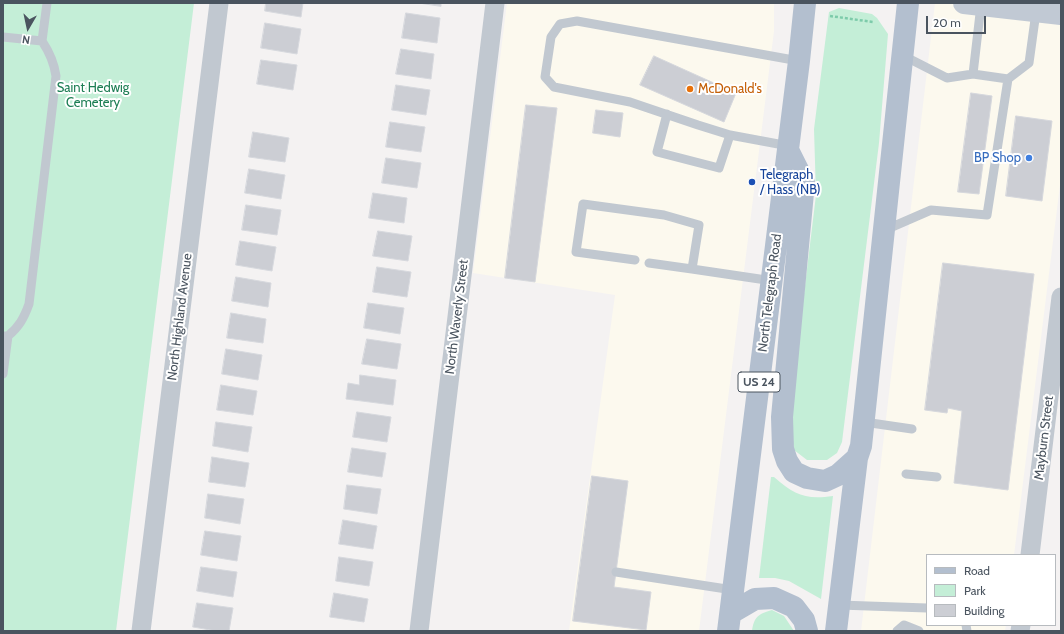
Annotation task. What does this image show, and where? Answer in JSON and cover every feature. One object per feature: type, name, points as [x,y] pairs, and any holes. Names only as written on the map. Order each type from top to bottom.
[{"type":"main road","points":[[805,3],[788,148],[804,182],[783,283],[783,449],[786,461],[794,472],[807,478],[825,481],[838,475],[858,458]]},
{"type":"main road","points":[[836,631],[864,422],[908,3]]},
{"type":"main road","name":"North Telegraph Road","points":[[729,622],[783,283]]},
{"type":"main road","points":[[729,622],[755,599],[774,598],[794,607],[804,620],[807,631]]},
{"type":"street","name":"North Highland Avenue","points":[[141,631],[219,3]]},
{"type":"street","name":"North Waverly Street","points":[[419,631],[496,3]]},
{"type":"street","points":[[973,4],[1036,7],[1061,14]]},
{"type":"street","name":"Mayburn Street","points":[[1030,554],[1061,297]]},
{"type":"lane","points":[[3,374],[6,336],[16,329],[25,317],[29,304],[55,84],[55,64],[50,52],[42,41],[47,3]]},
{"type":"lane","points":[[973,4],[973,74]]},
{"type":"lane","points":[[902,55],[947,78],[973,74],[1008,79],[1030,63],[1036,7]]},
{"type":"lane","points":[[788,148],[730,135],[630,102],[554,88],[545,77],[551,37],[560,24],[577,21],[799,61]]},
{"type":"lane","points":[[3,36],[42,41]]},
{"type":"lane","points":[[884,230],[931,210],[987,215],[1008,79]]},
{"type":"lane","points":[[666,114],[657,152],[719,168],[730,135]]},
{"type":"lane","points":[[635,260],[576,252],[583,204],[664,215],[698,225],[692,269]]},
{"type":"lane","points":[[649,263],[783,283]]},
{"type":"lane","points":[[864,422],[912,429]]},
{"type":"lane","points":[[906,474],[937,477]]},
{"type":"lane","points":[[616,572],[733,590]]},
{"type":"lane","points":[[839,605],[926,608]]},
{"type":"lane","points":[[896,631],[904,625],[919,631]]},
{"type":"path","points":[[830,16],[873,22]]},
{"type":"shaded area","points":[[507,3],[774,3],[774,31],[699,631],[569,631],[615,295],[473,273]]},
{"type":"shaded area","points":[[935,3],[1061,3],[1061,177],[1014,554],[926,554],[926,626],[1006,626],[1005,631],[861,631]]},
{"type":"green space","name":"Saint Hedwig Cemetery","points":[[3,3],[194,3],[116,631],[3,631]]},
{"type":"green space","points":[[839,8],[872,14],[877,18],[888,34],[879,143],[842,442],[837,453],[827,460],[807,460],[794,450],[789,417],[816,195],[814,129],[829,12]]},
{"type":"green space","points":[[771,477],[774,477],[788,488],[801,495],[815,497],[833,496],[821,599],[789,581],[775,578],[759,578]]},
{"type":"green space","points":[[772,610],[784,616],[794,631],[752,631],[756,619],[763,613]]},
{"type":"building","points":[[266,3],[303,3],[301,17],[265,11]]},
{"type":"building","points":[[419,3],[441,3],[441,6]]},
{"type":"building","points":[[406,13],[440,18],[437,43],[402,38]]},
{"type":"building","points":[[265,23],[301,29],[297,54],[261,48]]},
{"type":"building","points":[[401,49],[434,54],[431,79],[396,74]]},
{"type":"building","points":[[654,56],[736,93],[724,122],[640,85]]},
{"type":"building","points":[[261,60],[297,65],[293,90],[257,84]]},
{"type":"building","points":[[396,85],[430,90],[426,115],[392,110]]},
{"type":"building","points":[[971,93],[992,96],[979,194],[958,192]]},
{"type":"building","points":[[526,105],[557,108],[535,282],[505,278]]},
{"type":"building","points":[[596,110],[623,113],[620,137],[593,133]]},
{"type":"building","name":"BP Shop","points":[[1016,116],[1052,121],[1042,201],[1006,196]]},
{"type":"building","points":[[390,122],[425,127],[421,152],[386,147]]},
{"type":"building","points":[[253,132],[289,138],[285,162],[249,157]]},
{"type":"building","points":[[386,158],[421,163],[417,188],[382,183]]},
{"type":"building","points":[[249,169],[285,175],[281,199],[245,193]]},
{"type":"building","points":[[373,193],[407,198],[404,223],[369,218]]},
{"type":"building","points":[[246,205],[281,210],[277,235],[242,230]]},
{"type":"building","points":[[378,231],[412,236],[408,261],[373,256]]},
{"type":"building","points":[[240,241],[276,247],[272,271],[236,265]]},
{"type":"building","points":[[943,263],[1034,274],[1008,490],[954,483],[962,411],[948,408],[947,413],[925,410]]},
{"type":"building","points":[[377,267],[411,272],[407,297],[373,292]]},
{"type":"building","points":[[236,277],[271,283],[268,307],[232,301]]},
{"type":"building","points":[[368,303],[404,308],[400,334],[364,328]]},
{"type":"building","points":[[231,313],[266,319],[263,343],[227,338]]},
{"type":"building","points":[[367,339],[401,344],[397,369],[362,364]]},
{"type":"building","points":[[226,349],[262,355],[258,380],[222,374]]},
{"type":"building","points":[[360,375],[396,380],[393,405],[346,399],[348,383],[359,385]]},
{"type":"building","points":[[221,385],[257,391],[253,415],[217,410]]},
{"type":"building","points":[[357,412],[391,417],[387,442],[353,437]]},
{"type":"building","points":[[216,422],[252,427],[248,452],[213,446]]},
{"type":"building","points":[[352,448],[386,453],[382,477],[348,472]]},
{"type":"building","points":[[212,457],[249,463],[245,487],[209,482]]},
{"type":"building","points":[[592,476],[628,481],[614,587],[651,592],[646,630],[573,621]]},
{"type":"building","points":[[347,485],[381,489],[377,514],[344,509]]},
{"type":"building","points":[[208,494],[244,499],[240,524],[205,518]]},
{"type":"building","points":[[343,520],[377,526],[373,549],[339,544]]},
{"type":"building","points":[[205,531],[241,536],[237,561],[201,555]]},
{"type":"building","points":[[339,557],[373,562],[369,586],[336,581]]},
{"type":"building","points":[[201,567],[237,572],[233,597],[197,591]]},
{"type":"building","points":[[334,593],[368,599],[364,622],[330,617]]},
{"type":"building","points":[[197,603],[233,608],[229,631],[216,631],[193,627]]},
{"type":"place","name":"McDonald's","points":[[690,89]]},
{"type":"place","name":"BP Shop","points":[[1029,158]]},
{"type":"place","name":"Telegraph / Hass (NB)","points":[[752,182]]}]
